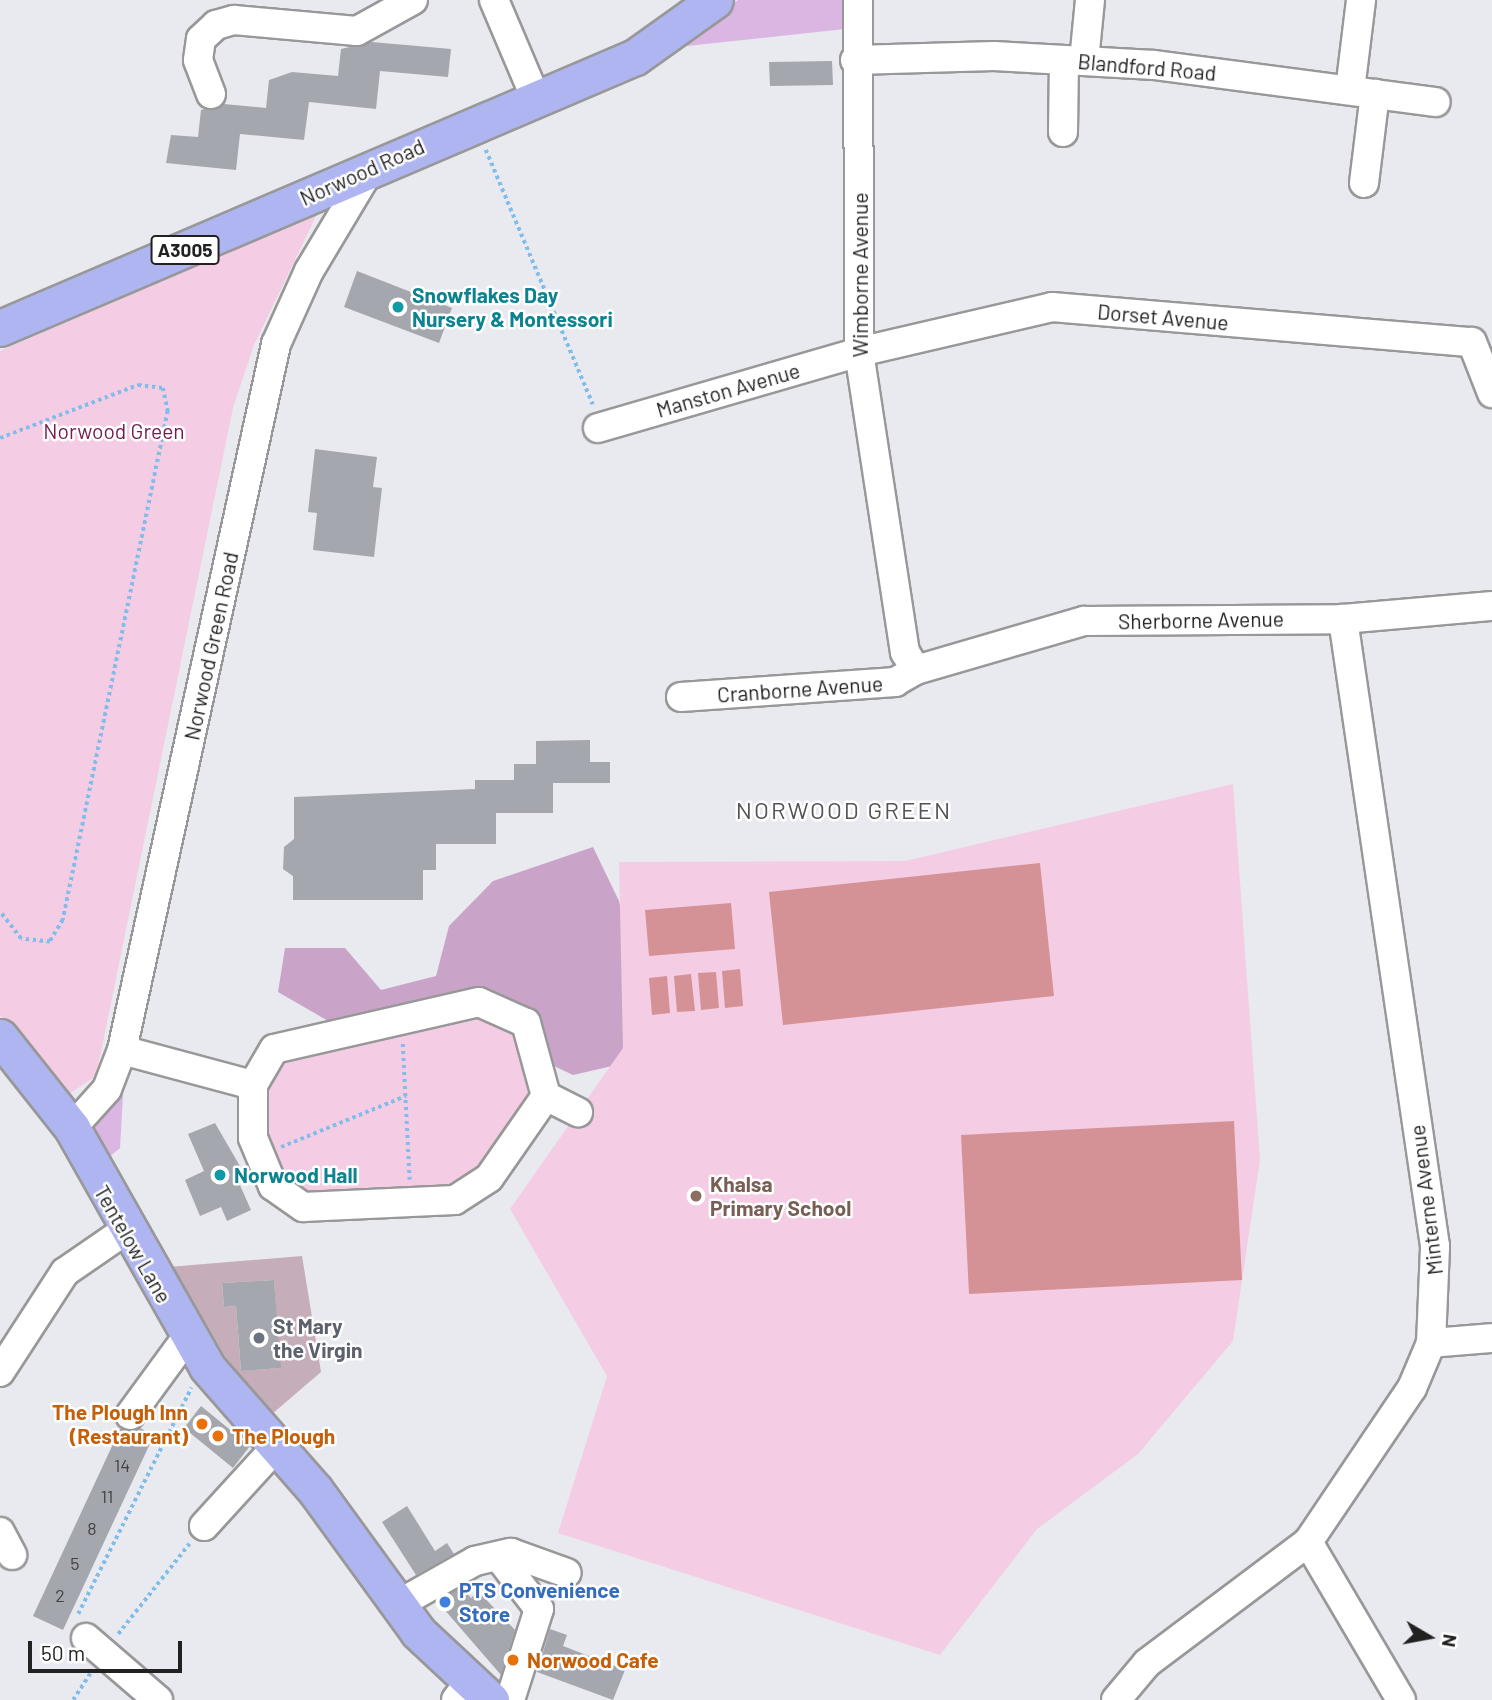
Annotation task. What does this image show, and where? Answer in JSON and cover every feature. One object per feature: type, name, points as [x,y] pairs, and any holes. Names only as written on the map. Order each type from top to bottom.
[{"type":"main road","name":"Norwood Road","points":[[0,328],[657,45],[715,0]]},
{"type":"main road","name":"Tentelow Lane","points":[[0,1037],[72,1128],[187,1338],[207,1367],[278,1445],[397,1605],[472,1695]]},
{"type":"street","points":[[211,94],[198,60],[201,39],[216,25],[234,20],[358,31],[413,0]]},
{"type":"street","points":[[494,0],[536,99]]},
{"type":"street","name":"Wimborne Avenue","points":[[858,0],[855,60],[859,352],[905,652],[916,670]]},
{"type":"street","points":[[1063,132],[1074,61],[1090,0]]},
{"type":"street","points":[[1361,0],[1364,183]]},
{"type":"street","name":"Blandford Road","points":[[855,60],[1074,61],[1436,102]]},
{"type":"street","name":"Norwood Green Road","points":[[72,1128],[107,1090],[121,1050],[266,376],[297,295],[370,169]]},
{"type":"street","name":"Dorset Avenue","points":[[859,352],[1052,307],[1472,342],[1492,393]]},
{"type":"street","name":"Manston Avenue","points":[[600,427],[859,352]]},
{"type":"street","name":"Sherborne Avenue","points":[[916,670],[1084,621],[1343,619],[1492,606]]},
{"type":"street","name":"Minterne Avenue","points":[[1116,1700],[1147,1664],[1308,1542],[1412,1388],[1431,1343],[1436,1246],[1343,619]]},
{"type":"street","name":"Cranborne Avenue","points":[[681,697],[895,682],[916,670]]},
{"type":"street","points":[[546,1096],[472,1193],[411,1203],[303,1207],[273,1186],[259,1157],[253,1085],[274,1049],[480,1002],[526,1023],[546,1096],[578,1112]]},
{"type":"street","points":[[121,1050],[176,1056],[253,1085]]},
{"type":"street","points":[[0,1372],[65,1272],[126,1230]]},
{"type":"street","points":[[130,1415],[187,1338]]},
{"type":"street","points":[[1431,1343],[1492,1338]]},
{"type":"street","points":[[204,1526],[278,1445]]},
{"type":"street","points":[[1308,1542],[1401,1700]]},
{"type":"street","points":[[397,1605],[475,1561],[511,1553],[567,1573]]},
{"type":"street","points":[[498,1556],[540,1609],[510,1700]]},
{"type":"street","points":[[89,1635],[158,1700]]},
{"type":"path","points":[[482,142],[600,427]]},
{"type":"path","points":[[0,438],[138,385],[163,388],[168,411],[63,920],[50,942],[21,939],[0,912]]},
{"type":"path","points":[[401,1021],[411,1203]]},
{"type":"path","points":[[259,1157],[405,1096]]},
{"type":"path","points":[[73,1700],[89,1635],[178,1404],[207,1367]]},
{"type":"path","points":[[89,1635],[204,1526]]},
{"type":"shaded area","points":[[738,0],[847,0],[845,29],[687,46],[686,41]]},
{"type":"shaded area","points":[[593,847],[619,901],[632,967],[625,1063],[573,1075],[508,1044],[330,1022],[278,992],[285,948],[345,948],[381,990],[436,976],[449,926],[493,881]]},
{"type":"shaded area","points":[[1040,863],[1054,996],[783,1025],[769,892]]},
{"type":"shaded area","points":[[731,903],[735,949],[649,956],[645,910]]},
{"type":"shaded area","points":[[740,969],[743,1006],[725,1008],[722,971]]},
{"type":"shaded area","points":[[716,972],[719,1008],[701,1010],[698,973]]},
{"type":"shaded area","points":[[691,974],[695,1011],[677,1012],[674,976]]},
{"type":"shaded area","points":[[667,976],[670,1013],[652,1015],[649,978]]},
{"type":"shaded area","points":[[124,1078],[120,1148],[103,1162],[95,1127]]},
{"type":"shaded area","points":[[1234,1121],[1242,1280],[969,1294],[961,1135]]},
{"type":"shaded area","points":[[302,1256],[321,1372],[272,1414],[202,1329],[168,1267]],"holes":[[[274,1280],[280,1368],[241,1371],[236,1306],[224,1307],[222,1283]]]},
{"type":"green space","name":"Norwood Green","points":[[317,214],[254,345],[233,408],[96,1076],[66,1096],[53,1091],[0,1015],[0,351]]},
{"type":"green space","name":"Khalsa Primary School","points":[[1233,784],[1260,1160],[1233,1341],[1138,1454],[1037,1529],[940,1655],[558,1533],[607,1376],[510,1209],[623,1048],[619,862],[905,861]]},
{"type":"green space","points":[[479,1002],[526,1023],[546,1096],[472,1193],[303,1207],[253,1138],[274,1049]]},
{"type":"building","points":[[372,42],[451,49],[448,77],[380,71],[376,109],[309,102],[304,140],[240,134],[236,170],[166,163],[171,135],[198,137],[201,110],[224,104],[266,108],[269,80],[292,72],[338,76],[341,49]]},
{"type":"building","points":[[832,61],[833,85],[770,86],[769,62]]},
{"type":"building","name":"Snowflakes Day Nursery & Montessori","points":[[357,271],[452,308],[439,343],[344,307]]},
{"type":"building","points":[[315,449],[377,457],[373,487],[382,488],[374,557],[313,550],[317,513],[308,512]]},
{"type":"building","points":[[590,740],[590,762],[610,762],[610,783],[553,783],[553,813],[496,813],[496,844],[436,844],[436,870],[423,870],[423,900],[293,900],[293,876],[283,869],[284,847],[294,839],[294,797],[475,789],[475,780],[514,780],[514,764],[536,764],[536,741]]},
{"type":"building","name":"Norwood Hall","points":[[215,1123],[248,1180],[239,1183],[251,1210],[227,1221],[221,1207],[200,1216],[185,1180],[204,1171],[188,1134]]},
{"type":"building","name":"St Mary the Virgin","points":[[274,1280],[281,1368],[241,1371],[236,1306],[224,1307],[222,1283]]},
{"type":"building","name":"The Plough","points":[[201,1406],[250,1446],[233,1468],[184,1428]]},
{"type":"building","points":[[140,1428],[154,1435],[63,1630],[33,1616],[120,1429]]},
{"type":"building","points":[[407,1506],[435,1551],[447,1543],[454,1554],[416,1575],[382,1522]]},
{"type":"building","points":[[462,1587],[471,1598],[478,1591],[515,1630],[501,1675],[437,1601]]},
{"type":"building","points":[[550,1629],[567,1635],[563,1646],[625,1670],[613,1700],[537,1672]]},
{"type":"place","name":"Snowflakes Day Nursery & Montessori","points":[[398,307]]},
{"type":"place","name":"Norwood Hall","points":[[220,1175]]},
{"type":"place","name":"Khalsa Primary School","points":[[696,1196]]},
{"type":"place","name":"St Mary the Virgin","points":[[259,1338]]},
{"type":"place","name":"The Plough Inn (Restaurant)","points":[[202,1424]]},
{"type":"place","name":"The Plough","points":[[218,1436]]},
{"type":"place","name":"PTS Convenience Store","points":[[445,1602]]},
{"type":"place","name":"Norwood Cafe","points":[[513,1660]]},
{"type":"district","name":"NORWOOD GREEN","points":[[844,810]]}]
